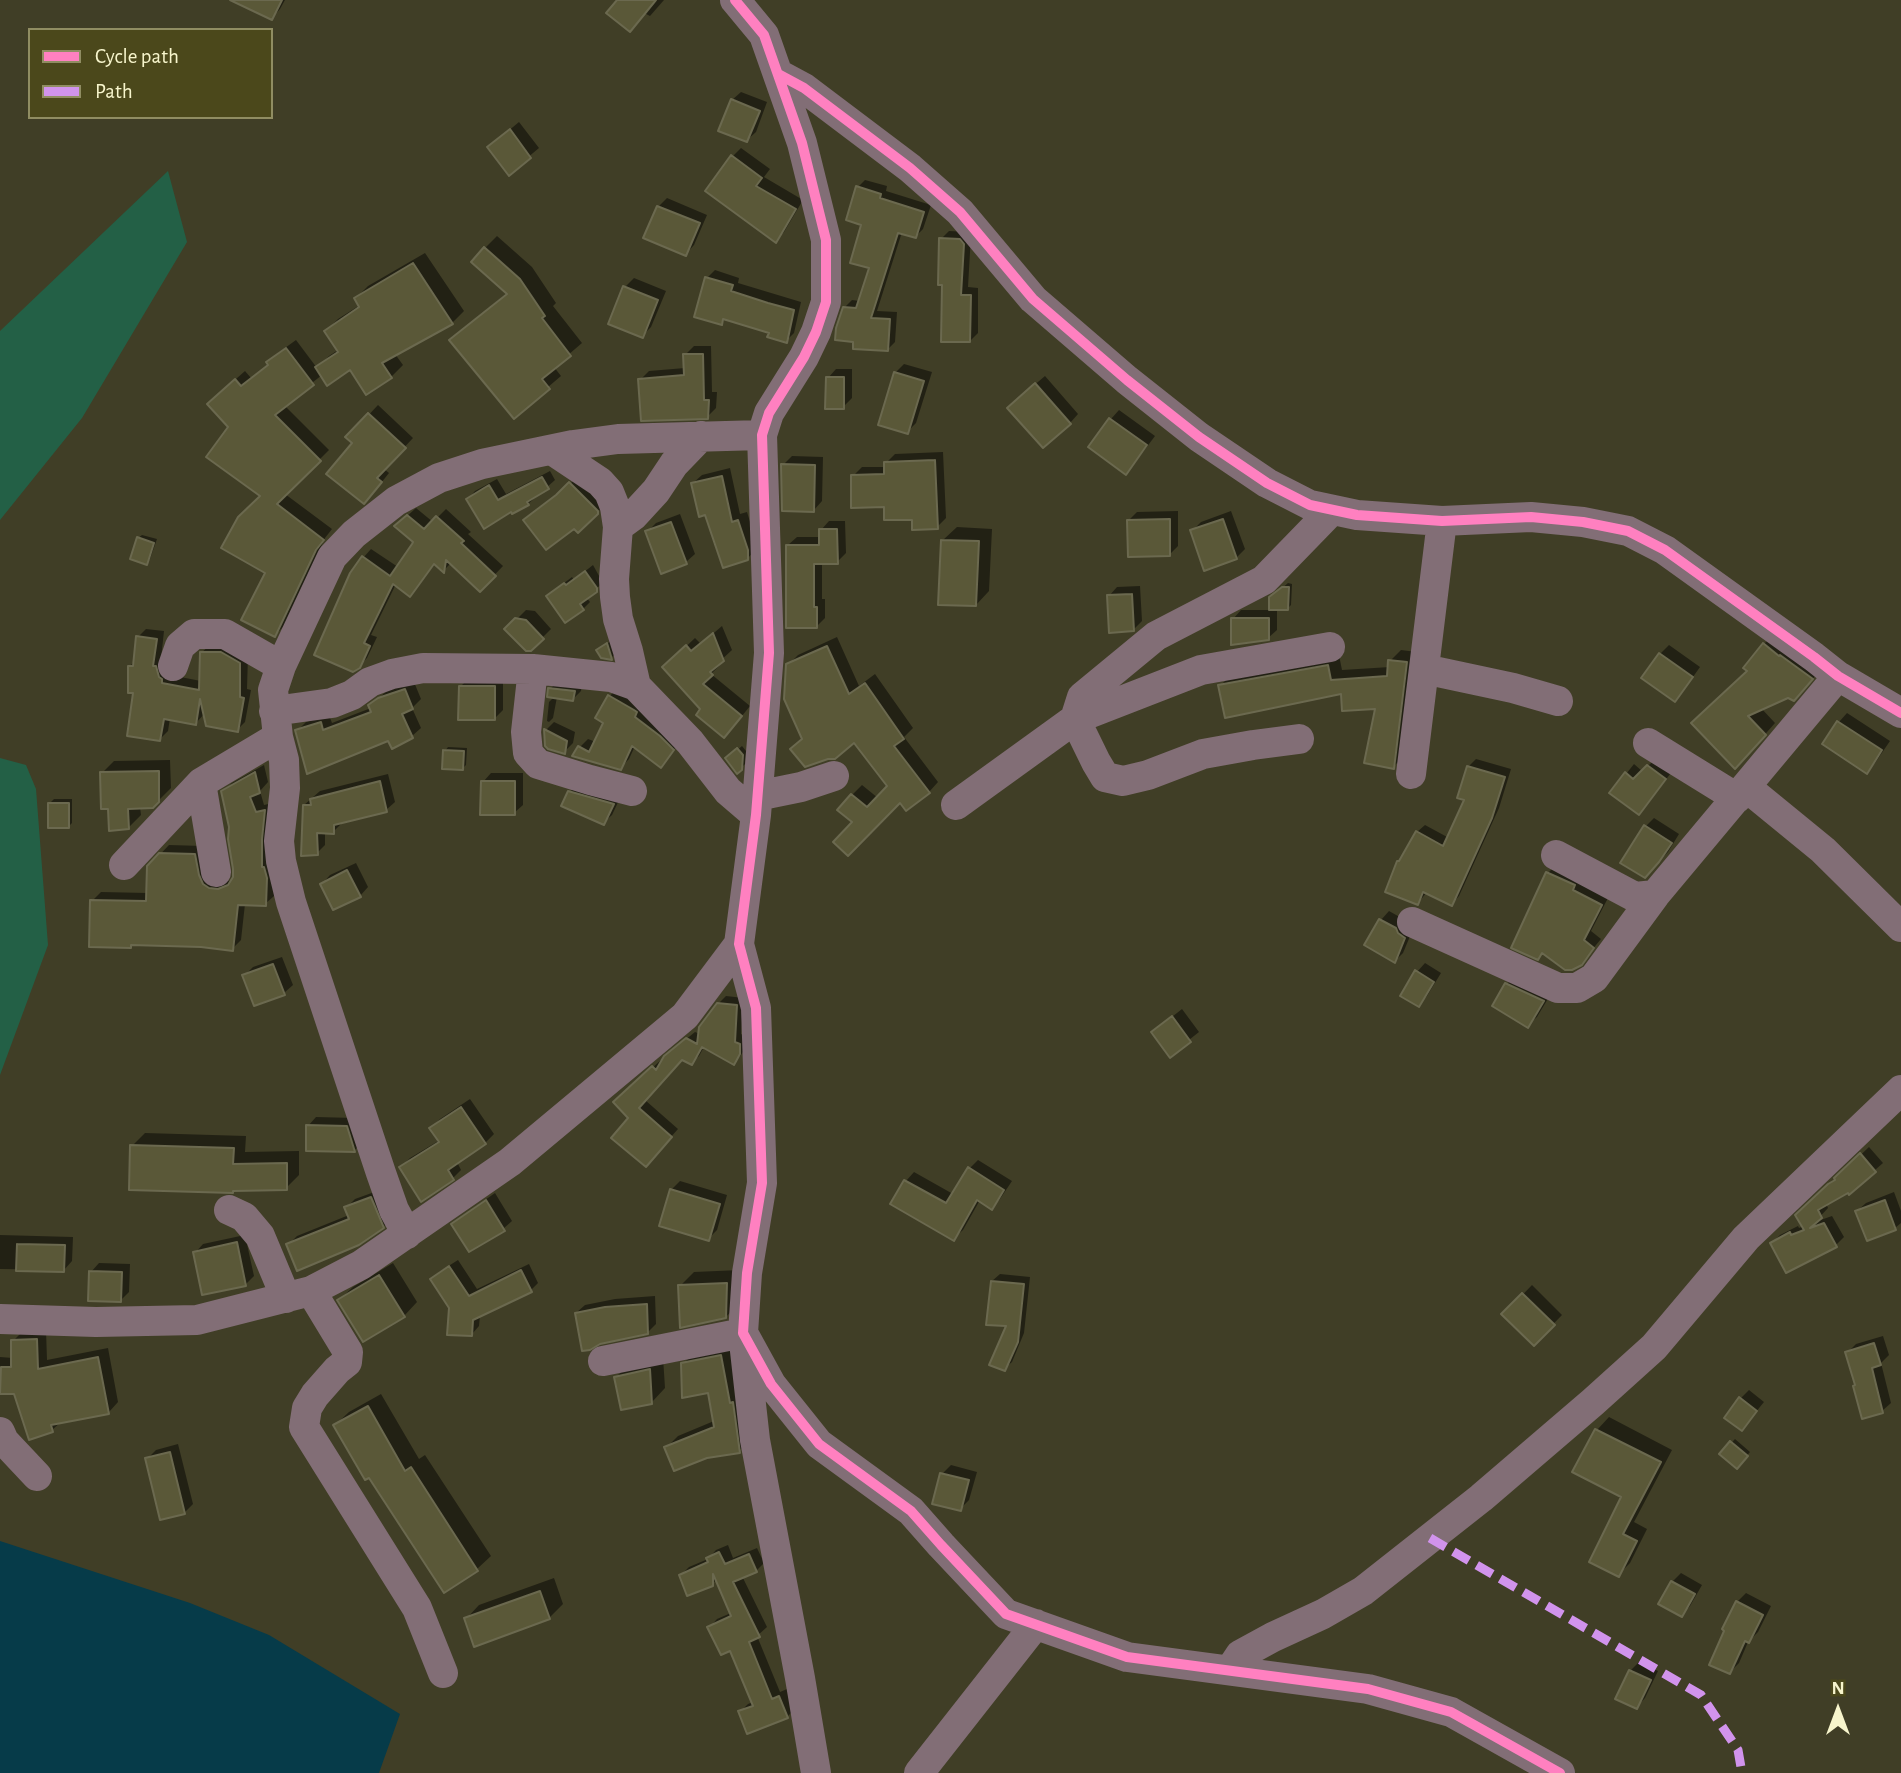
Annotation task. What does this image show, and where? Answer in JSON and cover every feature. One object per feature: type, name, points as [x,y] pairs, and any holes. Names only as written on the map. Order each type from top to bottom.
[{"type":"street","points":[[734,0],[764,35],[802,143],[826,240],[826,302],[804,357],[769,413],[762,435],[769,653],[757,806],[739,944],[756,1008],[762,1183],[747,1273],[743,1333],[755,1440],[816,1773]]},
{"type":"street","points":[[778,74],[815,95],[910,168],[960,212],[1033,299],[1199,438],[1267,483],[1310,505],[1357,515],[1442,521],[1531,517],[1628,531],[1665,550],[1839,677],[1901,713]]},
{"type":"street","points":[[407,1234],[394,1210],[381,1173],[291,902],[281,861],[279,841],[285,788],[284,760],[276,724],[273,690],[281,666],[332,557],[354,534],[396,501],[439,478],[482,464],[573,445],[618,439],[762,435]]},
{"type":"street","points":[[618,527],[634,516],[656,491],[674,464],[701,436]]},
{"type":"street","points":[[552,450],[600,482],[609,492],[615,507],[618,527],[615,597],[618,619],[636,686]]},
{"type":"street","points":[[1299,739],[1203,754],[1148,775],[1123,781],[1105,776],[1075,719],[1082,697],[1156,636],[1264,580],[1332,510]]},
{"type":"street","points":[[1411,774],[1442,521]]},
{"type":"street","points":[[173,666],[180,646],[194,634],[225,634],[281,666]]},
{"type":"street","points":[[956,805],[1075,719],[1201,670],[1330,647]]},
{"type":"street","points":[[124,865],[201,783],[276,724],[352,695],[370,682],[392,674],[423,668],[533,669],[611,677],[636,686],[690,742],[728,791],[757,806]]},
{"type":"street","points":[[533,669],[526,732],[528,752],[538,764],[632,791]]},
{"type":"street","points":[[1424,669],[1513,688],[1558,701]]},
{"type":"street","points":[[1412,922],[1558,988],[1577,988],[1594,978],[1655,895],[1839,677]]},
{"type":"street","points":[[1648,743],[1742,792],[1823,850],[1901,927]]},
{"type":"street","points":[[757,806],[834,776]]},
{"type":"street","points":[[201,783],[216,872]]},
{"type":"street","points":[[1556,855],[1635,897],[1655,895]]},
{"type":"street","points":[[0,1319],[96,1322],[197,1320],[299,1295],[361,1265],[510,1162],[685,1016],[739,944]]},
{"type":"street","points":[[1230,1670],[1240,1655],[1363,1591],[1532,1454],[1654,1348],[1746,1238],[1901,1090]]},
{"type":"street","points":[[229,1210],[244,1217],[260,1236],[299,1295],[348,1352],[347,1362],[315,1395],[307,1408],[304,1427],[417,1608],[443,1673]]},
{"type":"street","points":[[603,1361],[743,1333]]},
{"type":"street","points":[[743,1333],[771,1384],[819,1444],[911,1511],[1006,1614],[1127,1657],[1368,1689],[1451,1712],[1560,1773]]},
{"type":"street","points":[[0,1432],[4,1441],[37,1476]]},
{"type":"street","points":[[919,1773],[1036,1624]]},
{"type":"green space","points":[[168,171],[187,242],[82,418],[0,520],[0,331]]},
{"type":"green space","points":[[0,758],[26,765],[36,789],[48,945],[0,1075]]},
{"type":"water","points":[[0,1541],[190,1603],[269,1635],[400,1714],[379,1773],[0,1773]]},
{"type":"building","points":[[230,0],[282,0],[272,20]]},
{"type":"building","points":[[617,0],[656,0],[630,32],[606,13]]},
{"type":"building","points":[[731,99],[760,111],[747,142],[718,131]]},
{"type":"building","points":[[510,129],[531,158],[509,176],[487,147]]},
{"type":"building","points":[[731,155],[762,178],[756,186],[796,209],[776,243],[705,191]]},
{"type":"building","points":[[856,186],[881,194],[880,198],[924,212],[916,238],[898,233],[871,318],[890,319],[888,351],[853,349],[853,342],[835,340],[843,307],[856,308],[869,268],[850,263],[861,225],[846,220]]},
{"type":"building","points":[[657,206],[700,223],[686,256],[643,238]]},
{"type":"building","points":[[939,238],[960,239],[964,244],[961,295],[971,295],[970,342],[941,342]]},
{"type":"building","points":[[484,247],[520,279],[545,316],[542,318],[571,356],[542,379],[550,389],[514,419],[449,340],[507,294],[471,262]]},
{"type":"building","points":[[413,263],[453,324],[382,363],[392,378],[366,395],[350,370],[327,386],[315,367],[338,352],[324,331],[359,307],[354,298]]},
{"type":"building","points":[[705,277],[733,285],[731,291],[794,310],[787,343],[767,337],[769,333],[723,319],[722,325],[694,317]]},
{"type":"building","points":[[623,286],[658,300],[643,338],[608,324]]},
{"type":"building","points":[[286,348],[314,385],[275,415],[321,461],[277,504],[324,540],[316,550],[275,637],[241,620],[265,573],[221,548],[238,517],[260,496],[206,457],[228,427],[207,404],[235,379],[241,386],[268,365],[266,362]]},
{"type":"building","points":[[683,354],[703,354],[704,400],[709,400],[708,419],[641,421],[638,379],[684,375]]},
{"type":"building","points":[[894,372],[924,381],[908,434],[878,425]]},
{"type":"building","points":[[826,377],[844,377],[844,409],[825,409]]},
{"type":"building","points":[[1035,383],[1071,424],[1043,448],[1007,408]]},
{"type":"building","points":[[368,413],[406,448],[377,478],[382,482],[364,504],[326,474],[352,443],[345,437]]},
{"type":"building","points":[[1109,418],[1147,445],[1126,475],[1088,447]]},
{"type":"building","points":[[935,460],[938,529],[912,530],[912,520],[884,520],[884,507],[851,508],[851,475],[884,474],[884,462]]},
{"type":"building","points":[[781,464],[815,465],[814,512],[782,511]]},
{"type":"building","points":[[722,476],[732,522],[738,520],[748,550],[748,560],[723,568],[705,515],[699,517],[691,483]]},
{"type":"building","points":[[542,477],[549,489],[527,502],[529,505],[512,514],[511,512],[484,529],[466,499],[489,485],[498,500]]},
{"type":"building","points":[[569,482],[598,514],[578,533],[574,529],[546,550],[523,520]]},
{"type":"building","points":[[407,515],[424,529],[436,516],[464,541],[461,543],[496,576],[480,592],[446,560],[444,573],[434,564],[410,597],[393,584],[364,643],[370,646],[360,668],[353,672],[314,655],[350,573],[362,556],[390,576],[412,544],[413,542],[394,526]]},
{"type":"building","points":[[1170,519],[1170,556],[1128,557],[1127,520]]},
{"type":"building","points":[[1223,519],[1237,559],[1204,571],[1190,530]]},
{"type":"building","points":[[671,522],[687,564],[661,574],[645,531]]},
{"type":"building","points":[[819,529],[837,529],[838,564],[814,564],[817,628],[786,628],[786,545],[819,545]]},
{"type":"building","points":[[137,537],[154,543],[147,565],[130,559]]},
{"type":"building","points":[[941,540],[979,541],[976,606],[938,605]]},
{"type":"building","points":[[585,571],[597,592],[580,604],[584,610],[565,623],[546,596]]},
{"type":"building","points":[[1282,587],[1289,587],[1288,610],[1269,610],[1269,597]]},
{"type":"building","points":[[1132,594],[1134,631],[1109,633],[1107,595]]},
{"type":"building","points":[[515,618],[526,620],[544,639],[531,651],[526,651],[504,629]]},
{"type":"building","points":[[1231,618],[1269,618],[1269,640],[1231,645]]},
{"type":"building","points":[[713,633],[724,661],[710,672],[713,675],[703,684],[742,716],[724,738],[696,715],[700,709],[662,667],[686,645],[691,651]]},
{"type":"building","points":[[136,636],[157,639],[153,666],[156,666],[162,683],[199,690],[200,652],[221,652],[240,663],[240,697],[244,698],[238,732],[206,726],[200,699],[196,725],[164,719],[160,741],[127,736],[133,693],[128,693],[128,666],[133,666]]},
{"type":"building","points":[[607,643],[612,660],[601,658],[596,650]]},
{"type":"building","points":[[1763,643],[1813,679],[1794,701],[1788,698],[1748,716],[1766,735],[1735,769],[1691,723],[1747,671],[1743,668]]},
{"type":"building","points":[[827,646],[849,694],[865,683],[904,739],[894,746],[930,793],[906,811],[900,803],[848,856],[833,842],[852,822],[837,810],[851,794],[867,807],[887,786],[854,743],[835,759],[805,767],[790,749],[802,739],[784,699],[786,664]]},
{"type":"building","points":[[1659,653],[1693,677],[1675,702],[1641,678]]},
{"type":"building","points":[[1388,660],[1407,662],[1394,769],[1364,763],[1375,709],[1342,711],[1341,694],[1225,718],[1218,685],[1328,665],[1331,680],[1387,676]]},
{"type":"building","points":[[459,686],[495,686],[495,720],[458,720]]},
{"type":"building","points":[[548,688],[575,691],[573,701],[547,697]]},
{"type":"building","points":[[405,689],[413,709],[402,714],[413,738],[392,749],[388,741],[307,774],[295,730],[321,722],[323,730],[371,712],[368,705],[378,698]]},
{"type":"building","points":[[608,695],[637,712],[635,717],[674,750],[661,768],[632,746],[621,770],[572,756],[578,746],[589,752],[603,723],[595,718]]},
{"type":"building","points":[[1837,721],[1882,750],[1867,774],[1822,744]]},
{"type":"building","points":[[544,729],[567,741],[565,754],[545,746]]},
{"type":"building","points":[[737,748],[743,755],[742,770],[737,774],[725,758]]},
{"type":"building","points":[[443,750],[464,751],[463,770],[442,769]]},
{"type":"building","points":[[1647,765],[1666,779],[1639,815],[1609,793],[1625,772],[1633,779]]},
{"type":"building","points":[[1467,766],[1505,777],[1492,818],[1452,906],[1423,892],[1418,905],[1385,892],[1397,861],[1416,831],[1443,846],[1464,800],[1457,798]]},
{"type":"building","points":[[159,771],[159,802],[153,808],[128,809],[129,829],[109,831],[108,809],[101,809],[100,772]]},
{"type":"building","points":[[255,772],[260,793],[250,797],[256,812],[265,810],[262,867],[267,878],[266,906],[238,905],[233,951],[201,947],[131,945],[131,948],[89,947],[90,900],[146,901],[147,866],[159,853],[195,854],[203,884],[218,889],[228,885],[233,877],[233,869],[228,839],[229,827],[221,791]]},
{"type":"building","points":[[380,781],[387,812],[334,825],[334,834],[317,833],[318,855],[301,856],[303,805],[311,805],[310,799]]},
{"type":"building","points":[[481,781],[515,781],[515,815],[480,815]]},
{"type":"building","points":[[568,791],[614,804],[604,825],[561,806]]},
{"type":"building","points":[[48,803],[69,803],[69,828],[48,828]]},
{"type":"building","points":[[1644,825],[1672,843],[1645,878],[1620,863]]},
{"type":"building","points":[[347,870],[361,897],[333,910],[320,884]]},
{"type":"building","points":[[1546,872],[1575,885],[1573,890],[1602,905],[1584,940],[1594,948],[1582,965],[1572,970],[1565,970],[1542,953],[1538,960],[1511,948]]},
{"type":"building","points":[[1379,919],[1396,928],[1405,938],[1395,963],[1364,945]]},
{"type":"building","points":[[273,964],[285,995],[254,1006],[242,975]]},
{"type":"building","points":[[1415,970],[1434,982],[1419,1007],[1400,996]]},
{"type":"building","points":[[1505,983],[1544,1001],[1528,1028],[1492,1006]]},
{"type":"building","points":[[717,1003],[737,1005],[735,1042],[740,1044],[740,1054],[734,1065],[702,1047],[692,1065],[682,1060],[639,1108],[672,1137],[646,1167],[611,1138],[628,1118],[613,1102],[652,1066],[656,1070],[664,1056],[686,1038],[697,1044],[699,1027]]},
{"type":"building","points":[[1172,1016],[1191,1042],[1170,1058],[1151,1032]]},
{"type":"building","points":[[461,1107],[486,1144],[448,1170],[454,1180],[421,1202],[399,1167],[439,1142],[429,1128]]},
{"type":"building","points":[[306,1125],[347,1126],[355,1152],[306,1151]]},
{"type":"building","points":[[130,1145],[234,1148],[233,1164],[287,1163],[287,1190],[233,1193],[129,1190]]},
{"type":"building","points":[[1860,1153],[1876,1172],[1849,1195],[1848,1193],[1818,1210],[1822,1218],[1810,1228],[1824,1223],[1837,1247],[1786,1273],[1770,1243],[1790,1232],[1791,1235],[1804,1230],[1795,1215],[1835,1180]]},
{"type":"building","points":[[968,1167],[1004,1190],[992,1210],[977,1200],[954,1241],[890,1204],[904,1180],[946,1203]]},
{"type":"building","points":[[670,1189],[720,1204],[709,1241],[659,1226]]},
{"type":"building","points":[[371,1197],[384,1228],[359,1245],[297,1271],[286,1244],[349,1219],[344,1207]]},
{"type":"building","points":[[486,1200],[505,1231],[469,1252],[451,1224]]},
{"type":"building","points":[[1885,1200],[1896,1230],[1867,1241],[1855,1211]]},
{"type":"building","points":[[237,1242],[246,1286],[202,1295],[193,1252]]},
{"type":"building","points":[[17,1244],[65,1245],[64,1272],[16,1271]]},
{"type":"building","points":[[449,1266],[469,1296],[521,1270],[532,1292],[473,1320],[472,1336],[447,1335],[449,1308],[430,1279]]},
{"type":"building","points":[[89,1271],[122,1272],[121,1302],[88,1301]]},
{"type":"building","points":[[379,1275],[405,1317],[363,1342],[337,1300]]},
{"type":"building","points":[[991,1281],[1024,1284],[1018,1342],[1005,1371],[989,1365],[1006,1326],[986,1325]]},
{"type":"building","points":[[727,1283],[726,1318],[680,1328],[678,1285]]},
{"type":"building","points":[[1522,1293],[1555,1325],[1534,1346],[1501,1314]]},
{"type":"building","points":[[647,1304],[648,1334],[600,1344],[582,1351],[575,1313],[605,1307]]},
{"type":"building","points":[[37,1339],[38,1369],[98,1357],[109,1414],[51,1425],[53,1432],[29,1440],[14,1394],[0,1394],[1,1367],[11,1367],[11,1340]]},
{"type":"building","points":[[1874,1343],[1881,1365],[1872,1368],[1883,1413],[1862,1419],[1845,1352]]},
{"type":"building","points":[[721,1355],[730,1403],[733,1402],[740,1453],[707,1458],[674,1471],[664,1447],[714,1427],[708,1393],[682,1398],[681,1363]]},
{"type":"building","points":[[650,1369],[652,1404],[621,1410],[614,1377]]},
{"type":"building","points":[[1739,1397],[1757,1411],[1742,1431],[1724,1418]]},
{"type":"building","points":[[368,1406],[405,1471],[411,1467],[478,1571],[444,1593],[369,1478],[365,1480],[333,1425]]},
{"type":"building","points":[[1595,1429],[1661,1462],[1623,1534],[1637,1541],[1619,1577],[1589,1562],[1621,1497],[1572,1472]]},
{"type":"building","points":[[1730,1441],[1748,1456],[1737,1469],[1719,1454]]},
{"type":"building","points":[[170,1452],[185,1514],[160,1520],[145,1458]]},
{"type":"building","points":[[940,1473],[969,1480],[961,1511],[932,1504]]},
{"type":"building","points":[[719,1552],[725,1564],[749,1554],[757,1572],[733,1582],[760,1637],[749,1642],[772,1699],[779,1696],[788,1718],[747,1734],[738,1711],[753,1706],[730,1651],[721,1655],[707,1627],[731,1616],[713,1574],[713,1586],[687,1596],[679,1575],[708,1562],[706,1558]]},
{"type":"building","points":[[1671,1581],[1695,1594],[1682,1617],[1658,1604]]},
{"type":"building","points":[[540,1591],[550,1619],[474,1647],[464,1618]]},
{"type":"building","points":[[1736,1601],[1763,1615],[1749,1643],[1745,1641],[1730,1674],[1709,1665]]},
{"type":"building","points":[[1629,1670],[1651,1680],[1637,1709],[1615,1699]]},
{"type":"marked path","points":[[1430,1538],[1701,1695],[1738,1750],[1742,1773]]},
{"type":"cycle path","points":[[735,0],[764,35],[802,143],[826,240],[826,302],[804,357],[769,413],[762,435],[769,653],[756,815],[739,944],[756,1008],[762,1183],[747,1273],[743,1333],[771,1384],[819,1444],[911,1511],[1006,1614],[1127,1657],[1368,1689],[1451,1712],[1560,1773]]},
{"type":"cycle path","points":[[778,74],[804,88],[910,168],[960,212],[1033,299],[1127,380],[1199,437],[1267,483],[1310,505],[1357,515],[1442,521],[1531,517],[1583,522],[1628,531],[1665,550],[1838,676],[1901,713]]}]
